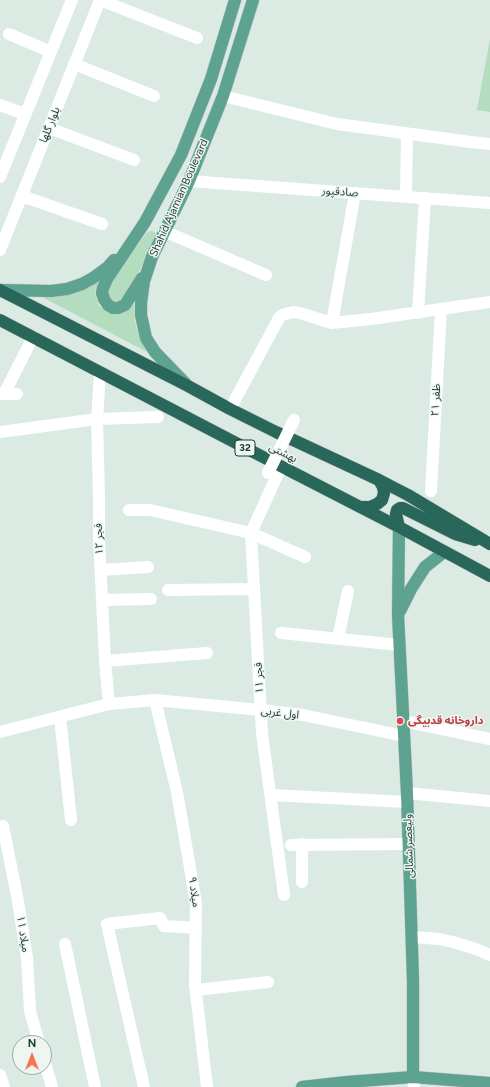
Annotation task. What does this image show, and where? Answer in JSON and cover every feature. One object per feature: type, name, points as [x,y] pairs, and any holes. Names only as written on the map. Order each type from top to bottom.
[{"type":"highway","name":"بهشتی","points":[[0,290],[230,409],[408,495],[490,544]]},
{"type":"highway","name":"بهشتی","points":[[0,320],[399,527],[490,576]]},
{"type":"highway","points":[[360,507],[377,504],[382,500],[384,493],[379,480]]},
{"type":"highway","points":[[399,527],[396,514],[397,510],[404,508],[455,534],[490,544]]},
{"type":"main road","name":"Shahid Ajamian Boulevard","points":[[0,290],[51,291],[67,289],[82,284],[108,267],[131,242],[145,222],[180,155],[211,79],[235,0]]},
{"type":"main road","name":"Shahid Ajamian Boulevard","points":[[188,386],[155,352],[146,338],[141,315],[144,281],[152,257],[189,181],[223,96],[253,0]]},
{"type":"main road","points":[[145,222],[164,231]]},
{"type":"main road","points":[[131,242],[107,279],[103,288],[102,293],[108,305],[113,308],[118,308],[125,305],[152,257]]},
{"type":"main road","name":"ولیعصر شمالی","points":[[399,527],[398,615],[412,937],[414,1010],[413,1082]]},
{"type":"main road","points":[[398,615],[411,589],[425,567],[444,552]]},
{"type":"main road","points":[[302,1087],[347,1082],[413,1082],[489,1085]]},
{"type":"street","points":[[0,177],[72,0]]},
{"type":"street","points":[[100,0],[197,38]]},
{"type":"street","name":"بلوار گلها","points":[[0,250],[100,0]]},
{"type":"street","points":[[9,34],[51,52]]},
{"type":"street","points":[[74,64],[154,96]]},
{"type":"street","points":[[223,96],[337,124],[490,144]]},
{"type":"street","points":[[0,105],[25,114]]},
{"type":"street","points":[[49,128],[134,160]]},
{"type":"street","points":[[406,197],[408,134]]},
{"type":"street","name":"صادقپور","points":[[189,181],[490,203]]},
{"type":"street","points":[[332,323],[355,193]]},
{"type":"street","points":[[22,196],[102,224]]},
{"type":"street","points":[[418,313],[425,198]]},
{"type":"street","points":[[164,231],[266,275]]},
{"type":"street","points":[[230,409],[282,315],[293,312],[300,313],[332,323],[418,313],[490,302]]},
{"type":"street","name":"ظفر ۲۱","points":[[430,491],[441,309]]},
{"type":"street","points":[[17,394],[2,394],[33,337]]},
{"type":"street","name":"فجر ۱۲","points":[[100,372],[97,419],[99,539],[105,661],[109,704]]},
{"type":"street","points":[[0,432],[97,419],[158,416]]},
{"type":"street","points":[[268,474],[294,420]]},
{"type":"street","name":"فجر ۱۱","points":[[281,467],[251,533],[262,734],[284,895]]},
{"type":"street","points":[[129,510],[150,510],[251,533],[305,557]]},
{"type":"street","points":[[101,570],[148,567]]},
{"type":"street","points":[[168,590],[254,589]]},
{"type":"street","points":[[338,639],[348,591]]},
{"type":"street","points":[[102,600],[151,599]]},
{"type":"street","points":[[281,633],[400,645]]},
{"type":"street","points":[[105,661],[207,653]]},
{"type":"street","name":"اول غربی","points":[[0,732],[109,704],[155,700],[303,715],[404,736]]},
{"type":"street","name":"میلاد ۹","points":[[155,700],[176,792],[196,903],[195,984],[207,1087]]},
{"type":"street","points":[[60,717],[71,820]]},
{"type":"street","points":[[403,721],[490,739]]},
{"type":"street","points":[[271,795],[490,801]]},
{"type":"street","name":"میلاد ۱۱","points":[[3,826],[18,901],[27,958],[30,1011],[37,1035]]},
{"type":"street","points":[[302,882],[296,845],[409,844]]},
{"type":"street","points":[[144,1087],[107,924],[160,918],[164,926],[196,928]]},
{"type":"street","points":[[412,937],[439,939],[453,942],[490,954]]},
{"type":"street","points":[[65,944],[95,1087]]},
{"type":"street","points":[[196,990],[268,982]]},
{"type":"street","points":[[0,1075],[4,1087]]},
{"type":"street","points":[[48,1075],[52,1087]]},
{"type":"green space","points":[[490,39],[490,112],[477,110]]},
{"type":"green space","points":[[147,232],[155,232],[156,237],[127,296],[119,302],[114,302],[107,298],[108,286]]},
{"type":"green space","points":[[100,279],[95,291],[99,306],[119,314],[127,311],[134,303],[134,315],[138,334],[147,352],[42,297],[63,296],[73,293]]},
{"type":"place","name":"داروخانه قدبیگی","points":[[400,721]]}]
